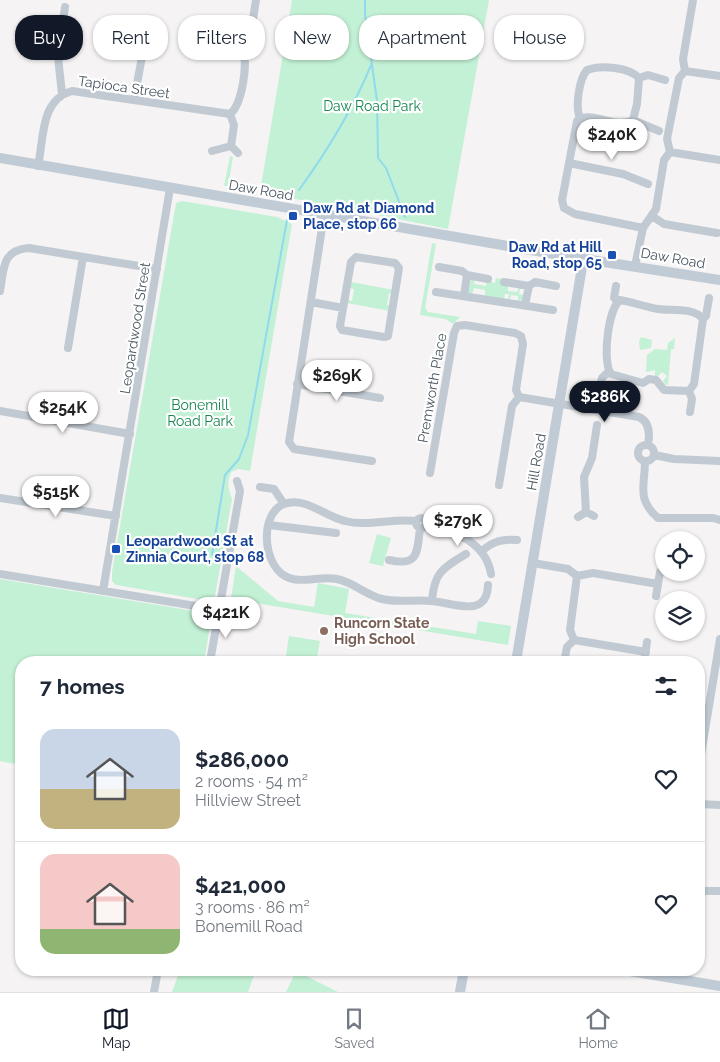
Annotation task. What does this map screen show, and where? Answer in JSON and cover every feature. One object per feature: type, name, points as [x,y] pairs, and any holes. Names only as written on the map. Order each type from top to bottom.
[{"type":"street","points":[[254,15],[256,0]]},
{"type":"street","points":[[685,71],[683,59],[693,0]]},
{"type":"street","points":[[62,94],[58,57],[65,7]]},
{"type":"street","points":[[134,100],[141,60]]},
{"type":"street","points":[[231,146],[234,125],[230,114],[238,104],[246,60]]},
{"type":"street","points":[[580,118],[578,108],[583,77],[587,70],[623,70],[634,73],[639,78],[637,104],[633,120]]},
{"type":"street","points":[[685,71],[720,76]]},
{"type":"street","points":[[635,266],[643,228],[656,209],[664,160],[670,152],[667,139],[678,78],[685,71]]},
{"type":"street","points":[[639,78],[651,75],[665,80]]},
{"type":"street","name":"Tapioca Street","points":[[38,166],[50,106],[62,94],[72,91],[230,114]]},
{"type":"street","points":[[643,228],[620,225],[566,210],[562,200],[574,126],[580,118],[587,117],[622,124],[633,120],[659,132]]},
{"type":"street","points":[[212,151],[231,146]]},
{"type":"street","points":[[231,146],[238,153]]},
{"type":"street","points":[[670,152],[720,160]]},
{"type":"street","name":"Daw Road","points":[[0,158],[324,215],[588,266],[591,260],[720,280]]},
{"type":"street","points":[[569,163],[623,174],[648,184]]},
{"type":"street","name":"Leopardwood Street","points":[[103,591],[170,188]]},
{"type":"street","points":[[324,215],[288,437],[294,449],[372,461]]},
{"type":"street","points":[[652,216],[664,224],[717,233]]},
{"type":"street","points":[[0,291],[1,275],[6,259],[18,249],[29,248],[157,269]]},
{"type":"street","points":[[68,348],[83,257]]},
{"type":"street","points":[[353,258],[398,265],[388,336],[384,337],[342,330],[340,326],[343,308],[353,258]]},
{"type":"street","name":"Hill Road","points":[[517,656],[560,404],[580,263]]},
{"type":"street","points":[[439,267],[462,271],[467,275],[488,279]]},
{"type":"street","points":[[464,296],[467,275]]},
{"type":"street","points":[[504,282],[529,286],[535,282],[556,286]]},
{"type":"street","points":[[525,306],[529,286]]},
{"type":"street","points":[[616,286],[614,298],[618,302]]},
{"type":"street","points":[[436,292],[553,310]]},
{"type":"street","points":[[689,391],[694,384],[703,319],[706,316],[709,298]]},
{"type":"street","points":[[618,302],[624,300],[657,309],[692,312],[703,319]]},
{"type":"street","points":[[311,302],[343,308]]},
{"type":"street","points":[[618,302],[609,326],[606,364],[609,371],[615,376],[643,383],[649,380],[656,380],[664,390],[689,391]]},
{"type":"street","name":"Premworth Place","points":[[430,473],[454,333],[457,326],[465,325],[515,333],[521,336],[523,344],[516,390],[519,397]]},
{"type":"street","points":[[599,389],[602,378],[609,371]]},
{"type":"street","points":[[297,384],[380,398]]},
{"type":"street","points":[[689,391],[692,399],[690,412]]},
{"type":"street","points":[[499,485],[512,406],[519,397],[639,417],[647,424],[649,431],[648,445]]},
{"type":"street","points":[[0,411],[130,434]]},
{"type":"street","points":[[586,512],[584,476],[592,458],[597,425]]},
{"type":"street","points":[[648,445],[652,448],[654,455]]},
{"type":"street","points":[[645,461],[640,458],[639,450],[641,446],[648,445]]},
{"type":"street","points":[[645,461],[654,455]]},
{"type":"street","points":[[654,455],[674,459],[720,461]]},
{"type":"street","points":[[645,461],[643,497],[652,513],[658,518],[713,518],[720,520]]},
{"type":"street","points":[[211,656],[240,491],[237,481]]},
{"type":"street","points":[[260,487],[274,489],[284,504]]},
{"type":"street","points":[[0,498],[116,516]]},
{"type":"street","points":[[488,584],[485,598],[479,604],[468,608],[432,601],[381,599],[338,579],[292,579],[284,575],[270,558],[267,546],[269,525],[274,513],[284,504],[296,503],[311,506],[344,521],[360,523],[391,519],[421,524],[457,534],[482,552],[489,563],[491,574]]},
{"type":"street","points":[[586,512],[594,516]]},
{"type":"street","points":[[578,517],[586,512]]},
{"type":"street","points":[[389,560],[404,564],[410,561],[416,553],[421,524]]},
{"type":"street","points":[[269,525],[336,533]]},
{"type":"street","points":[[482,552],[492,543],[506,539],[517,540]]},
{"type":"street","points":[[432,601],[434,582],[438,573],[466,554]]},
{"type":"street","points":[[533,563],[568,569],[577,576],[593,573],[658,584]]},
{"type":"street","points":[[0,574],[220,610]]},
{"type":"street","points":[[574,640],[570,630],[577,576]]},
{"type":"street","points":[[657,591],[658,581]]},
{"type":"street","points":[[574,640],[646,652]]},
{"type":"street","points":[[565,656],[567,647],[574,640]]},
{"type":"street","points":[[705,712],[720,640]]},
{"type":"street","points":[[645,656],[647,642]]},
{"type":"street","points":[[705,804],[720,805]]},
{"type":"street","points":[[705,891],[720,891]]},
{"type":"street","points":[[154,992],[157,976]]},
{"type":"street","points":[[460,992],[463,976]]},
{"type":"street","points":[[660,976],[720,986]]},
{"type":"green space","name":"Daw Road Park","points":[[292,0],[489,0],[484,28],[484,15],[359,15],[359,60],[478,60],[448,229],[260,192],[282,60],[349,60],[349,15],[290,15]]},
{"type":"green space","points":[[230,156],[233,157],[228,186],[224,186]]},
{"type":"green space","name":"Bonemill Road Park","points":[[182,201],[277,217],[292,224],[250,471],[238,469],[231,472],[228,486],[232,499],[215,596],[209,601],[116,585],[112,581],[112,572],[176,203]]},
{"type":"green space","points":[[432,243],[436,244],[425,308],[428,312],[460,317],[453,324],[445,319],[420,315]]},
{"type":"green space","points":[[496,278],[501,279],[500,284],[508,286],[508,291],[517,292],[519,287],[525,289],[520,289],[519,294],[524,295],[523,300],[518,301],[518,296],[511,295],[510,300],[508,299],[509,294],[505,294],[504,299],[485,296],[485,290],[474,288],[472,294],[468,293],[471,279],[475,279],[474,284],[486,286],[487,281],[495,283]]},
{"type":"green space","points":[[351,282],[394,290],[393,294],[389,293],[387,305],[391,307],[390,311],[347,303],[348,300],[352,301],[354,289],[350,288]]},
{"type":"green space","points":[[641,337],[652,340],[651,348],[640,350],[639,342]]},
{"type":"green space","points":[[675,338],[674,349],[671,349],[668,385],[666,385],[663,381],[667,376],[662,372],[657,377],[655,376],[655,370],[646,372],[647,355],[655,349],[667,350],[668,343]]},
{"type":"green space","points":[[377,534],[391,538],[383,566],[369,563]]},
{"type":"green space","points":[[236,566],[278,601],[314,607],[318,583],[349,589],[345,613],[476,634],[478,621],[511,626],[508,645],[231,599]]},
{"type":"green space","points":[[0,579],[212,614],[205,656],[15,656],[15,764],[0,761]]},
{"type":"green space","points":[[289,636],[320,641],[317,656],[286,656]]},
{"type":"green space","points":[[178,976],[254,976],[248,992],[172,992]]},
{"type":"green space","points":[[294,976],[306,976],[338,992],[286,992]]},
{"type":"waterway","points":[[365,0],[365,14],[377,101],[378,158],[386,168],[405,217]]},
{"type":"waterway","points":[[299,190],[339,129],[357,97],[372,63]]},
{"type":"waterway","points":[[212,555],[225,475],[239,459],[248,435],[287,220]]},
{"type":"place","name":"Daw Rd at Diamond Place, stop 66","points":[[293,216]]},
{"type":"place","name":"Daw Rd at Hill Road, stop 65","points":[[612,255]]},
{"type":"place","name":"Leopardwood St at Zinnia Court, stop 68","points":[[116,549]]},
{"type":"place","name":"Runcorn State High School","points":[[324,631]]}]
